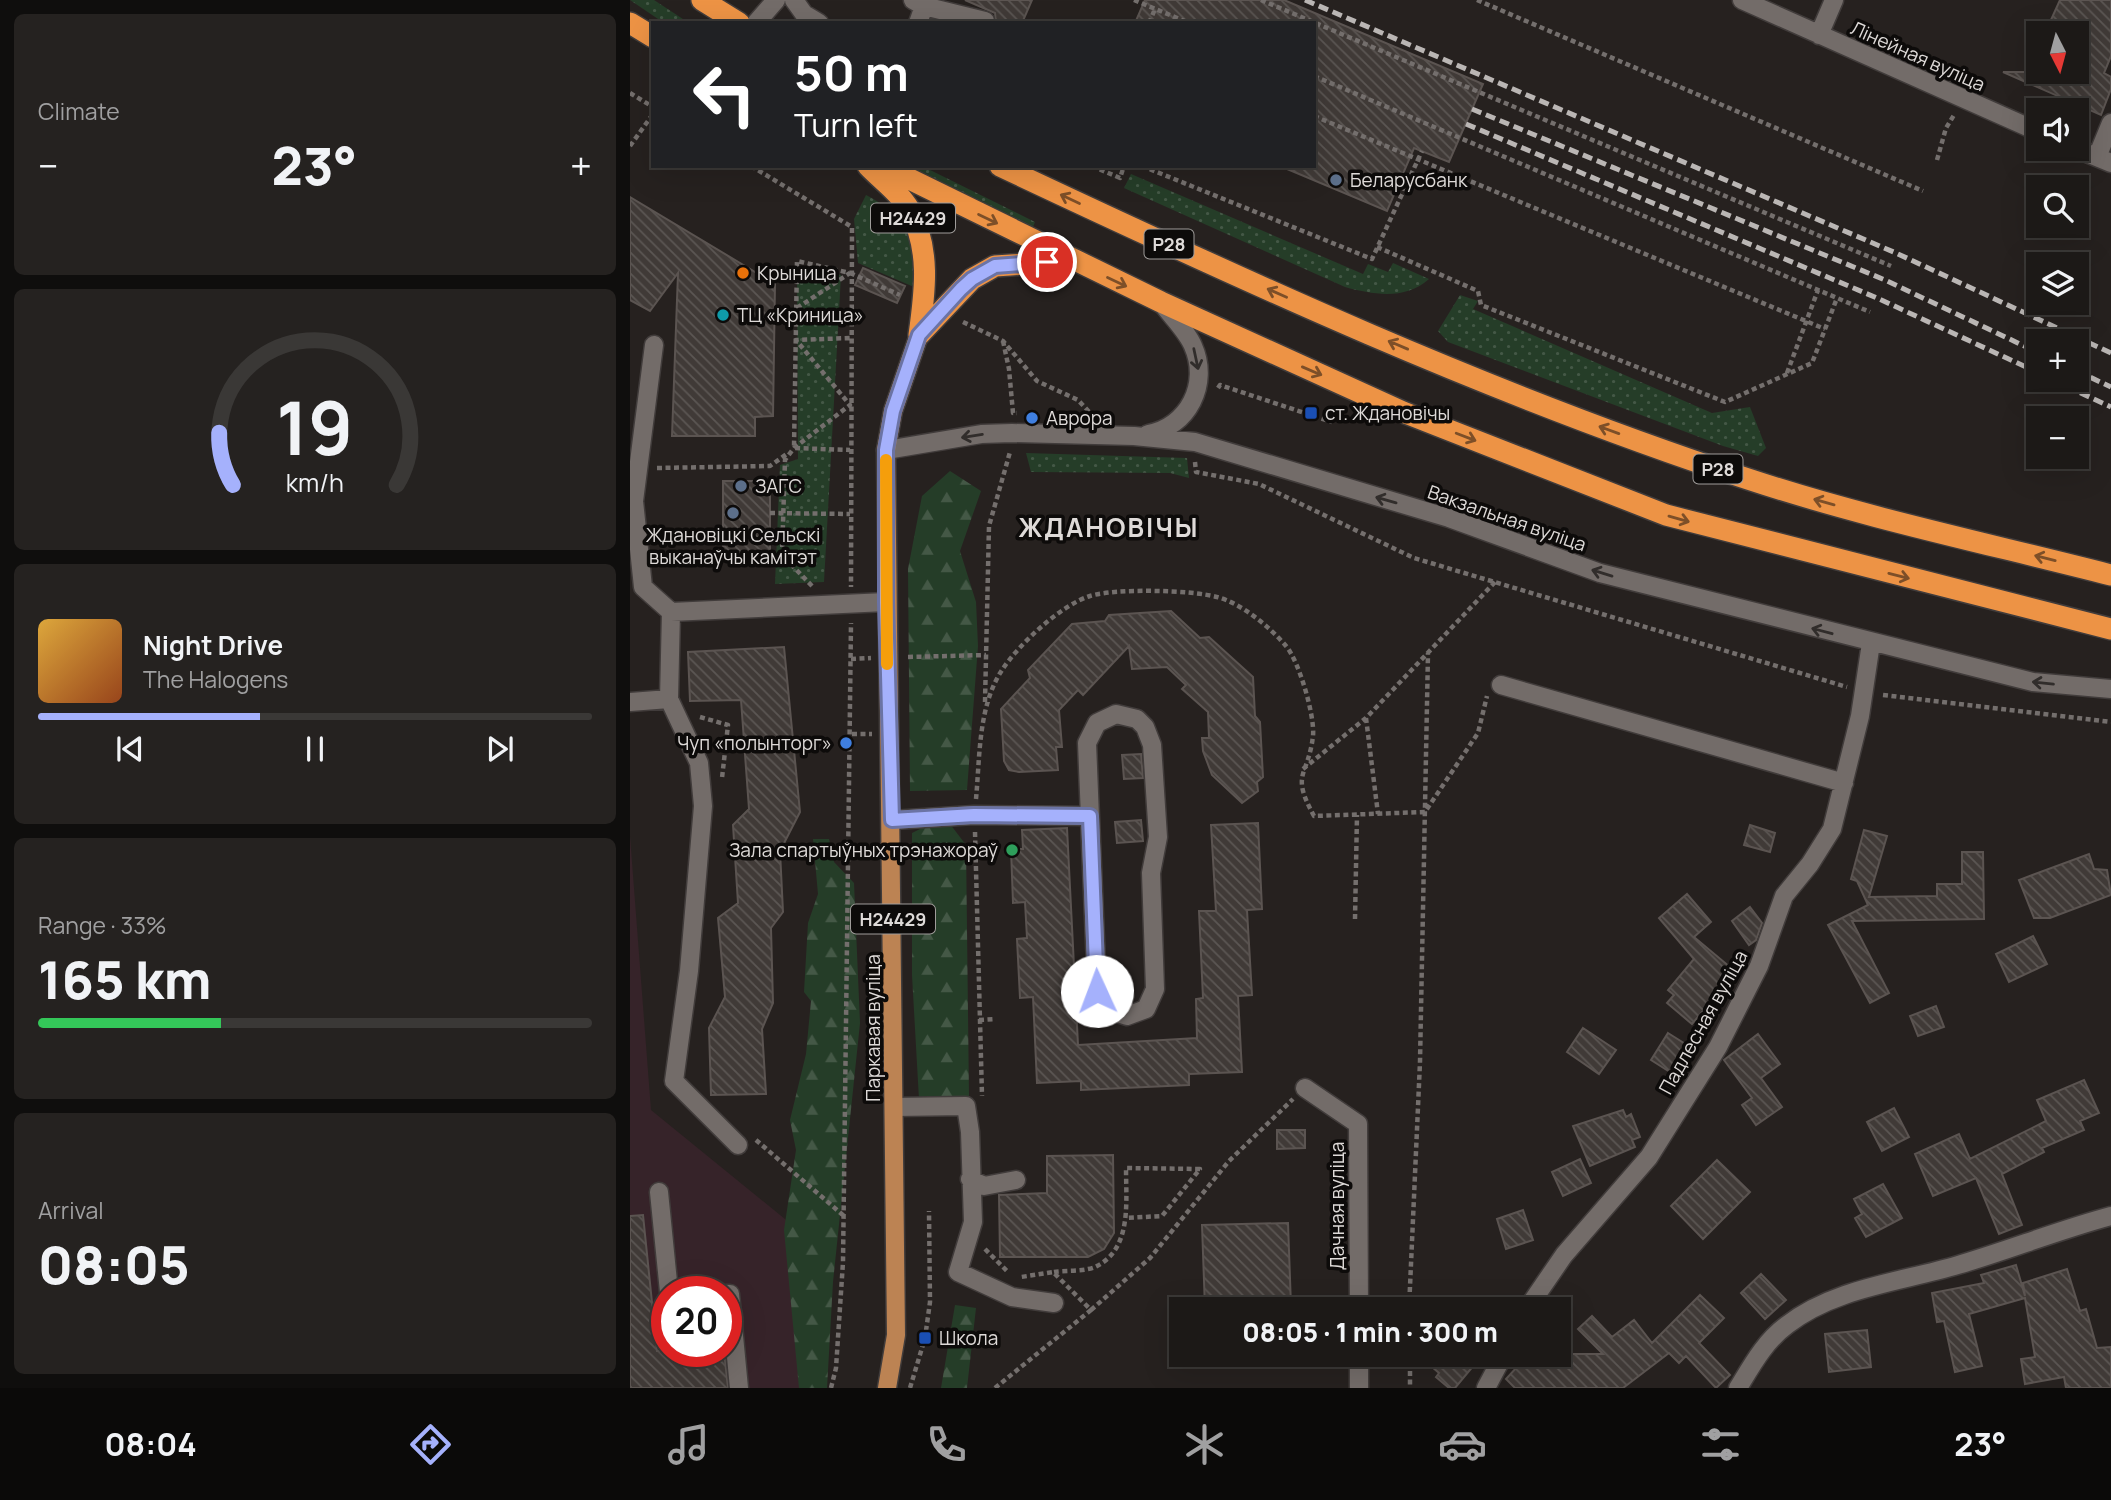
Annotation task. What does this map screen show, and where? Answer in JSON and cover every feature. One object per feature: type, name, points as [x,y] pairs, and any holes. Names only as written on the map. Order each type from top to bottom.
[{"type":"highway","points":[[702,0],[735,21]]},
{"type":"highway","points":[[630,23],[651,36]]},
{"type":"highway","name":"Н24429","points":[[870,168],[908,207],[917,229],[925,260],[926,285],[919,335]]},
{"type":"highway","points":[[887,168],[1073,261],[1403,412],[1666,515],[2111,629]]},
{"type":"highway","name":"Р28","points":[[1004,168],[1507,392],[1656,448],[1751,481],[1862,512],[2111,575]]},
{"type":"highway","name":"Н24429","points":[[919,335],[972,279],[995,266],[1073,261]]},
{"type":"main road","name":"Паркавая вуліца","points":[[887,1388],[895,1335],[892,820],[886,602],[886,450],[893,411],[919,335]]},
{"type":"street","points":[[758,21],[776,0]]},
{"type":"street","points":[[794,0],[804,14],[816,21]]},
{"type":"street","name":"Лінейная вуліца","points":[[1742,0],[2026,127]]},
{"type":"street","points":[[1819,35],[1834,0]]},
{"type":"street","points":[[918,10],[985,21]]},
{"type":"street","points":[[2104,160],[2111,123]]},
{"type":"street","points":[[1134,436],[1174,426],[1194,399],[1198,385],[1199,376],[1193,346],[1161,302]]},
{"type":"street","points":[[654,345],[637,430],[641,468],[632,499],[643,587],[671,612],[851,597],[886,602]]},
{"type":"street","name":"Вакзальная вуліца","points":[[886,450],[1002,433],[1134,436],[1195,442],[1449,518],[1600,573],[2033,682],[2111,689]]},
{"type":"street","points":[[671,612],[669,699],[699,763],[703,806],[689,971],[674,1081],[744,1140]]},
{"type":"street","name":"Падлесная вуліца","points":[[1535,1297],[1564,1255],[1649,1157],[1718,1047],[1759,966],[1784,896],[1811,864],[1832,829],[1844,783],[1871,643]]},
{"type":"street","points":[[1501,685],[1844,783]]},
{"type":"street","points":[[630,702],[669,699]]},
{"type":"street","points":[[1116,714],[1137,719],[1145,727],[1152,745],[1158,837],[1151,873],[1156,989],[1146,1009],[1127,1016],[1108,1010],[1097,991],[1090,816],[1087,743],[1090,731],[1097,723],[1116,714]]},
{"type":"street","points":[[892,820],[974,815],[1090,816]]},
{"type":"street","name":"Дачная вуліца","points":[[1305,1088],[1358,1124],[1359,1297]]},
{"type":"street","points":[[894,1107],[966,1106],[970,1132],[973,1222],[958,1272],[1012,1297],[1054,1303]]},
{"type":"street","points":[[970,1179],[984,1186],[1016,1180]]},
{"type":"street","points":[[659,1192],[667,1276]]},
{"type":"street","points":[[1738,1388],[1772,1338],[1810,1309],[1841,1296],[1959,1265],[2040,1236],[2111,1216]]},
{"type":"street","points":[[737,1367],[739,1388]]},
{"type":"street","points":[[1359,1367],[1359,1388]]},
{"type":"street","points":[[1486,1388],[1496,1367]]},
{"type":"path","points":[[1134,0],[1184,21]]},
{"type":"path","points":[[1261,0],[1311,21]]},
{"type":"path","points":[[1477,0],[1923,191]]},
{"type":"path","points":[[1150,21],[1155,9]]},
{"type":"path","points":[[1316,23],[1891,266]]},
{"type":"path","points":[[1316,77],[1870,312]]},
{"type":"path","points":[[630,93],[651,106]]},
{"type":"path","points":[[1937,160],[1946,128],[1963,100]]},
{"type":"path","points":[[630,146],[651,117]]},
{"type":"path","points":[[1316,117],[1805,323],[1825,329]]},
{"type":"path","points":[[1147,168],[1372,259],[1422,151]]},
{"type":"path","points":[[754,168],[852,227],[851,659],[844,1216],[836,1368],[831,1388]]},
{"type":"path","points":[[1096,168],[1119,178],[1123,168]]},
{"type":"path","points":[[1377,247],[1478,291],[1481,305],[1725,402],[1812,363],[1837,298]]},
{"type":"path","points":[[815,589],[782,555],[785,460],[794,448],[797,261],[850,273],[900,295]]},
{"type":"path","points":[[797,308],[850,273]]},
{"type":"path","points":[[1786,374],[1818,290]]},
{"type":"path","points":[[963,322],[1003,341],[1037,381],[1078,400],[1096,419],[1084,418]]},
{"type":"path","points":[[796,340],[850,338]]},
{"type":"path","points":[[796,340],[850,405]]},
{"type":"path","points":[[1003,341],[1013,413],[1026,414]]},
{"type":"path","points":[[1213,396],[1220,385],[1332,422]]},
{"type":"path","points":[[641,468],[770,466],[850,405]]},
{"type":"path","points":[[1195,442],[1196,472],[1259,484],[1414,558],[1863,692],[2111,722]]},
{"type":"path","points":[[794,448],[850,450]]},
{"type":"path","points":[[985,707],[989,526],[1009,457]]},
{"type":"path","points":[[770,513],[850,514]]},
{"type":"path","points":[[1303,769],[1366,718],[1495,582]]},
{"type":"path","points":[[839,589],[851,597]]},
{"type":"path","points":[[1410,1297],[1420,1062],[1428,653]]},
{"type":"path","points":[[851,659],[986,655]]},
{"type":"path","points":[[1425,812],[1478,733],[1490,682],[1501,685]]},
{"type":"path","points":[[696,714],[704,720],[727,725],[722,780]]},
{"type":"path","points":[[1366,718],[1378,814],[1425,812]]},
{"type":"path","points":[[1355,919],[1357,815]]},
{"type":"path","points":[[979,1020],[996,1019]]},
{"type":"path","points":[[1091,1310],[1150,1258],[1229,1161],[1305,1088]]},
{"type":"path","points":[[744,1140],[844,1216]]},
{"type":"path","points":[[1053,1272],[1095,1268],[1117,1251],[1126,1218],[1126,1168],[1200,1169],[1162,1216],[1126,1218]]},
{"type":"path","points":[[910,1388],[925,1338],[930,1302],[929,1211]]},
{"type":"path","points":[[1410,1367],[1410,1388]]},
{"type":"shaded area","points":[[630,836],[651,1110],[807,1237],[800,1388],[630,1388]]},
{"type":"green space","points":[[630,0],[654,0],[686,21],[661,21]]},
{"type":"green space","points":[[901,168],[926,168],[1035,222],[1031,232]]},
{"type":"green space","points":[[1131,174],[1363,274],[1368,264],[1388,272],[1393,263],[1429,279],[1420,286],[1400,293],[1378,294],[1345,287],[1124,188]]},
{"type":"green space","points":[[866,195],[891,212],[907,232],[915,257],[914,287],[858,263],[854,219]]},
{"type":"green space","points":[[797,270],[841,275],[824,582],[775,584],[780,465],[798,459]]},
{"type":"green space","points":[[1460,295],[1478,301],[1473,309],[1712,413],[1750,407],[1766,448],[1758,456],[1723,446],[1448,342],[1438,331]]},
{"type":"green space","points":[[1026,453],[1187,458],[1189,478],[1170,473],[1031,472]]},
{"type":"green space","points":[[950,471],[981,491],[960,551],[976,602],[978,646],[967,790],[910,791],[908,569],[922,496]]},
{"type":"green space","points":[[950,824],[966,845],[969,1097],[919,1099],[912,975],[912,833],[926,826]]},
{"type":"green space","points":[[813,839],[829,839],[834,862],[854,883],[860,1023],[833,1282],[827,1388],[799,1388],[784,1230],[796,1150],[790,1120],[806,1054],[811,1001],[804,992],[808,923],[818,894]]},
{"type":"green space","points":[[955,1305],[976,1308],[967,1388],[941,1388]]},
{"type":"building","points":[[965,0],[1032,0],[1023,21],[996,21],[995,13]]},
{"type":"building","points":[[1145,0],[1284,0],[1483,84],[1449,162],[1414,148],[1387,211],[1285,168],[1316,168],[1316,21],[1136,21]]},
{"type":"building","points":[[2060,0],[2111,0],[2111,56],[2104,73],[2111,77],[2111,89],[2101,115],[2089,110],[2089,98],[2062,98],[2030,84],[2090,84],[2090,21],[2050,21]]},
{"type":"building","points":[[2003,72],[2026,72],[2026,82]]},
{"type":"building","name":"ТЦ «Криница»","points":[[630,197],[775,284],[773,416],[755,417],[755,436],[672,436],[678,273],[650,311],[630,300]]},
{"type":"building","points":[[863,268],[905,286],[897,303],[855,285]]},
{"type":"building","points":[[723,481],[770,481],[770,552],[723,553]]},
{"type":"building","points":[[1171,611],[1200,638],[1209,637],[1253,677],[1255,716],[1260,722],[1263,777],[1257,782],[1258,791],[1242,803],[1212,775],[1203,751],[1202,738],[1209,738],[1208,712],[1182,689],[1186,685],[1167,667],[1132,669],[1129,646],[1083,695],[1078,690],[1059,710],[1062,747],[1056,747],[1058,770],[1009,770],[1004,761],[1001,709],[1030,678],[1028,670],[1072,624],[1105,621],[1109,615]]},
{"type":"building","points":[[784,647],[800,812],[780,851],[783,912],[771,928],[773,1003],[762,1029],[766,1094],[711,1095],[709,1028],[725,997],[718,918],[738,903],[733,825],[749,809],[741,700],[690,701],[688,652]]},
{"type":"building","points":[[1141,754],[1143,778],[1124,779],[1122,755]]},
{"type":"building","points":[[1141,820],[1143,841],[1117,843],[1115,822]]},
{"type":"building","points":[[1258,823],[1262,909],[1247,910],[1252,995],[1238,996],[1242,1072],[1189,1074],[1189,1085],[1081,1090],[1081,1081],[1037,1083],[1033,997],[1020,998],[1017,939],[1027,938],[1025,902],[1013,903],[1011,849],[1023,849],[1022,830],[1067,828],[1078,1045],[1197,1038],[1196,999],[1203,998],[1199,911],[1216,911],[1211,825]]},
{"type":"building","points":[[1750,825],[1775,833],[1770,852],[1744,845]]},
{"type":"building","points":[[1864,830],[1887,836],[1869,897],[1937,896],[1937,884],[1962,884],[1962,852],[1983,852],[1984,919],[1852,921],[1889,993],[1870,1003],[1828,925],[1868,905],[1857,881],[1851,879]]},
{"type":"building","points":[[2089,854],[2094,869],[2107,870],[2111,895],[2050,918],[2034,918],[2019,880]]},
{"type":"building","points":[[1687,894],[1711,922],[1694,937],[1736,972],[1692,1024],[1667,1003],[1674,995],[1668,990],[1694,959],[1659,918]]},
{"type":"building","points":[[1750,907],[1762,923],[1756,940],[1749,945],[1732,921]]},
{"type":"building","points":[[2033,936],[2047,964],[2009,982],[1996,954]]},
{"type":"building","points":[[1936,1006],[1944,1027],[1918,1036],[1910,1016]]},
{"type":"building","points":[[1583,1028],[1616,1050],[1599,1074],[1567,1052]]},
{"type":"building","points":[[1668,1033],[1687,1045],[1680,1055],[1684,1058],[1673,1074],[1651,1060]]},
{"type":"building","points":[[1758,1034],[1780,1064],[1761,1078],[1782,1107],[1756,1125],[1742,1105],[1752,1098],[1724,1060]]},
{"type":"building","points":[[2084,1080],[2099,1113],[2080,1121],[2084,1130],[2042,1148],[2044,1152],[2002,1174],[2022,1225],[1999,1234],[1976,1178],[1933,1196],[1915,1154],[1959,1134],[1970,1159],[2046,1121],[2037,1100]]},
{"type":"building","points":[[1894,1108],[1909,1137],[1882,1151],[1867,1122]]},
{"type":"building","points":[[1623,1110],[1626,1117],[1631,1114],[1640,1137],[1632,1140],[1635,1147],[1590,1166],[1573,1126]]},
{"type":"building","points":[[1277,1130],[1305,1130],[1305,1148],[1277,1149]]},
{"type":"building","points":[[1113,1155],[1114,1233],[1104,1249],[1088,1257],[1000,1257],[999,1195],[1047,1193],[1047,1156]]},
{"type":"building","points":[[1580,1159],[1591,1183],[1563,1196],[1552,1172]]},
{"type":"building","points":[[1717,1160],[1750,1192],[1703,1239],[1671,1206]]},
{"type":"building","points":[[1883,1184],[1902,1218],[1866,1237],[1855,1218],[1862,1214],[1854,1199]]},
{"type":"building","points":[[1523,1210],[1533,1240],[1506,1249],[1497,1219]]},
{"type":"building","points":[[643,1215],[651,1293],[651,1367],[726,1367],[728,1388],[630,1388],[630,1216]]},
{"type":"building","points":[[1288,1223],[1291,1297],[1205,1297],[1202,1225]]},
{"type":"building","points":[[2016,1265],[2025,1296],[2023,1283],[2067,1269],[2080,1311],[2086,1309],[2097,1348],[2111,1347],[2111,1388],[2066,1388],[2064,1377],[2025,1384],[2021,1359],[2035,1357],[2025,1298],[1969,1314],[1982,1366],[1955,1372],[1944,1321],[1937,1322],[1932,1293],[1984,1283],[1981,1275]]},
{"type":"building","points":[[1761,1274],[1786,1300],[1765,1319],[1741,1293]]},
{"type":"building","points":[[1700,1295],[1724,1318],[1699,1343],[1730,1375],[1716,1388],[1686,1356],[1679,1363],[1669,1353],[1623,1388],[1515,1388],[1506,1379],[1517,1367],[1571,1367],[1571,1354],[1603,1354],[1578,1329],[1592,1316],[1612,1337],[1634,1320],[1652,1343]]},
{"type":"building","points":[[1867,1330],[1871,1367],[1829,1372],[1825,1334]]},
{"type":"building","points":[[1432,1367],[1472,1367],[1455,1388],[1449,1388],[1436,1377],[1439,1373]]},
{"type":"railway","points":[[1305,0],[1896,253],[2111,353]]},
{"type":"railway","points":[[1472,109],[1885,280],[2026,347]]},
{"type":"railway","points":[[1466,124],[1877,298],[2026,367]]},
{"type":"railway","points":[[2089,377],[2111,387]]},
{"type":"railway","points":[[2079,392],[2111,407]]},
{"type":"slow traffic","points":[[886,460],[887,664]]},
{"type":"place","name":"Беларусбанк","points":[[1336,180]]},
{"type":"place","name":"Крыница","points":[[743,273]]},
{"type":"place","name":"ТЦ «Криница»","points":[[723,315]]},
{"type":"place","name":"ст. Ждановічы","points":[[1311,413]]},
{"type":"place","name":"Аврора","points":[[1032,418]]},
{"type":"place","name":"ЗАГС","points":[[741,486]]},
{"type":"place","name":"Ждановіцкі Сельскі выканаўчы камітэт","points":[[733,513]]},
{"type":"place","name":"Чуп «полынторг»","points":[[846,743]]},
{"type":"place","name":"Зала спартыўных трэнажораў","points":[[1012,850]]},
{"type":"place","name":"Школа","points":[[925,1338]]},
{"type":"district","name":"ЖДАНОВІЧЫ","points":[[1109,527]]},
{"type":"route","points":[[1047,262],[995,266],[972,279],[961,289],[919,335],[893,411],[886,450],[888,733],[892,820],[974,815],[1090,816],[1097,991]]}]
